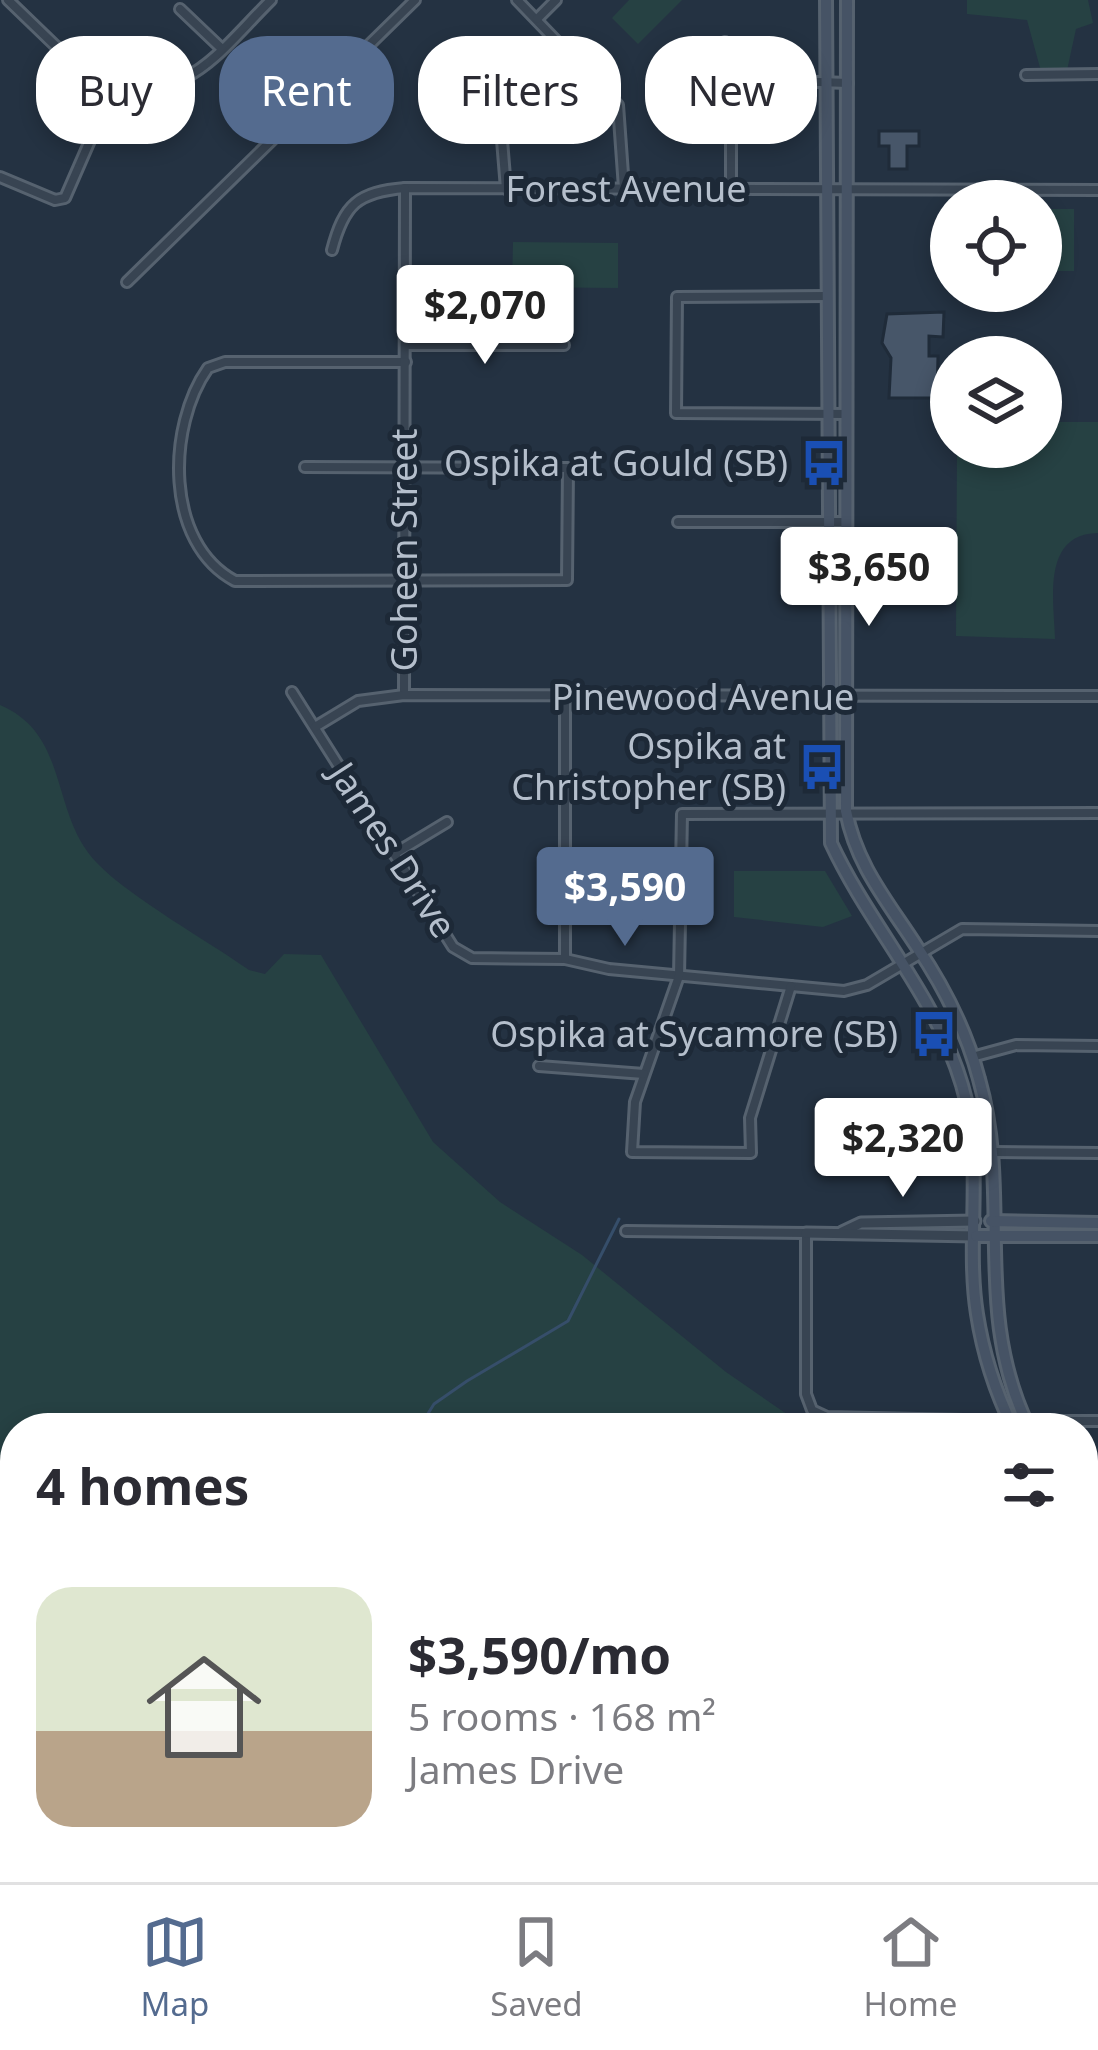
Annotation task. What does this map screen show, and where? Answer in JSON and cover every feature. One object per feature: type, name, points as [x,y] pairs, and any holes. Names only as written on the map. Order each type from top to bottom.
[{"type":"main road","points":[[826,0],[831,843],[850,882],[905,962],[963,1086],[975,1147],[976,1312],[1006,1413]]},
{"type":"main road","points":[[848,0],[846,812],[864,870],[921,952],[972,1057],[994,1152],[993,1305],[1024,1413]]},
{"type":"main road","points":[[976,1221],[1098,1223]]},
{"type":"main road","points":[[976,1236],[1098,1236]]},
{"type":"street","points":[[8,0],[45,36]]},
{"type":"street","points":[[234,36],[271,0]]},
{"type":"street","points":[[127,282],[415,0]]},
{"type":"street","points":[[518,0],[618,105],[624,188]]},
{"type":"street","points":[[537,19],[556,0]]},
{"type":"street","points":[[181,9],[219,47]]},
{"type":"street","points":[[195,71],[219,51]]},
{"type":"street","points":[[1026,75],[1098,74]]},
{"type":"street","points":[[817,82],[848,83]]},
{"type":"street","points":[[0,177],[55,200],[65,198],[88,144]]},
{"type":"street","points":[[502,144],[506,189]]},
{"type":"street","points":[[730,144],[730,188]]},
{"type":"street","points":[[332,250],[340,220],[369,191],[405,188]]},
{"type":"street","name":"Forest Avenue","points":[[405,188],[1098,190]]},
{"type":"street","name":"Goheen Street","points":[[404,695],[405,188]]},
{"type":"street","points":[[828,296],[677,297],[676,413],[847,415]]},
{"type":"street","points":[[405,345],[564,345]]},
{"type":"street","points":[[305,467],[568,468],[566,580],[235,581],[220,573],[200,544],[183,502],[178,466],[182,422],[194,388],[208,368],[225,362],[406,362]]},
{"type":"street","points":[[678,522],[846,522]]},
{"type":"street","name":"James Drive","points":[[292,692],[453,946],[472,958],[565,958],[680,976],[844,991],[867,985],[962,929],[1098,931]]},
{"type":"street","name":"Pinewood Avenue","points":[[314,727],[358,701],[404,695],[1098,696]]},
{"type":"street","points":[[565,698],[565,958]]},
{"type":"street","points":[[791,986],[750,1118],[751,1153],[632,1152],[635,1102],[680,976],[682,814],[1098,813]]},
{"type":"street","points":[[394,854],[447,822]]},
{"type":"street","points":[[972,1057],[1016,1046],[1098,1046]]},
{"type":"street","points":[[539,1066],[644,1074]]},
{"type":"street","points":[[994,1152],[1098,1153]]},
{"type":"street","points":[[842,1232],[861,1223],[976,1221]]},
{"type":"street","points":[[626,1231],[976,1236]]},
{"type":"street","points":[[806,1233],[806,1394],[818,1413]]},
{"type":"green space","points":[[629,0],[682,0],[638,44],[612,18]]},
{"type":"green space","points":[[967,0],[1088,0],[1093,23],[1076,29],[1066,75],[1042,75],[1027,20],[967,14]]},
{"type":"green space","points":[[1062,209],[1074,209],[1074,271],[1062,271]]},
{"type":"green space","points":[[513,242],[618,243],[618,288],[512,287]]},
{"type":"green space","points":[[1062,422],[1098,422],[1098,533],[1080,536],[1059,557],[1053,589],[1055,639],[956,636],[957,468],[1062,468]]},
{"type":"green space","points":[[0,705],[23,718],[38,736],[83,844],[112,877],[249,970],[265,974],[284,954],[321,955],[433,1142],[500,1202],[582,1255],[726,1372],[785,1413],[0,1413]]},
{"type":"green space","points":[[734,871],[825,871],[852,916],[823,927],[734,917]]},
{"type":"building","points":[[879,131],[919,131],[919,146],[907,146],[907,169],[889,169],[889,146],[879,146]]},
{"type":"building","points":[[944,312],[943,336],[929,336],[930,398],[889,398],[891,358],[882,343],[887,314]]},
{"type":"waterway","points":[[428,1413],[467,1381],[568,1321],[619,1219]]},
{"type":"place","name":"Ospika at Gould (SB)","points":[[824,463]]},
{"type":"place","name":"Ospika at Christopher (SB)","points":[[822,767]]},
{"type":"place","name":"Ospika at Sycamore (SB)","points":[[934,1034]]}]
